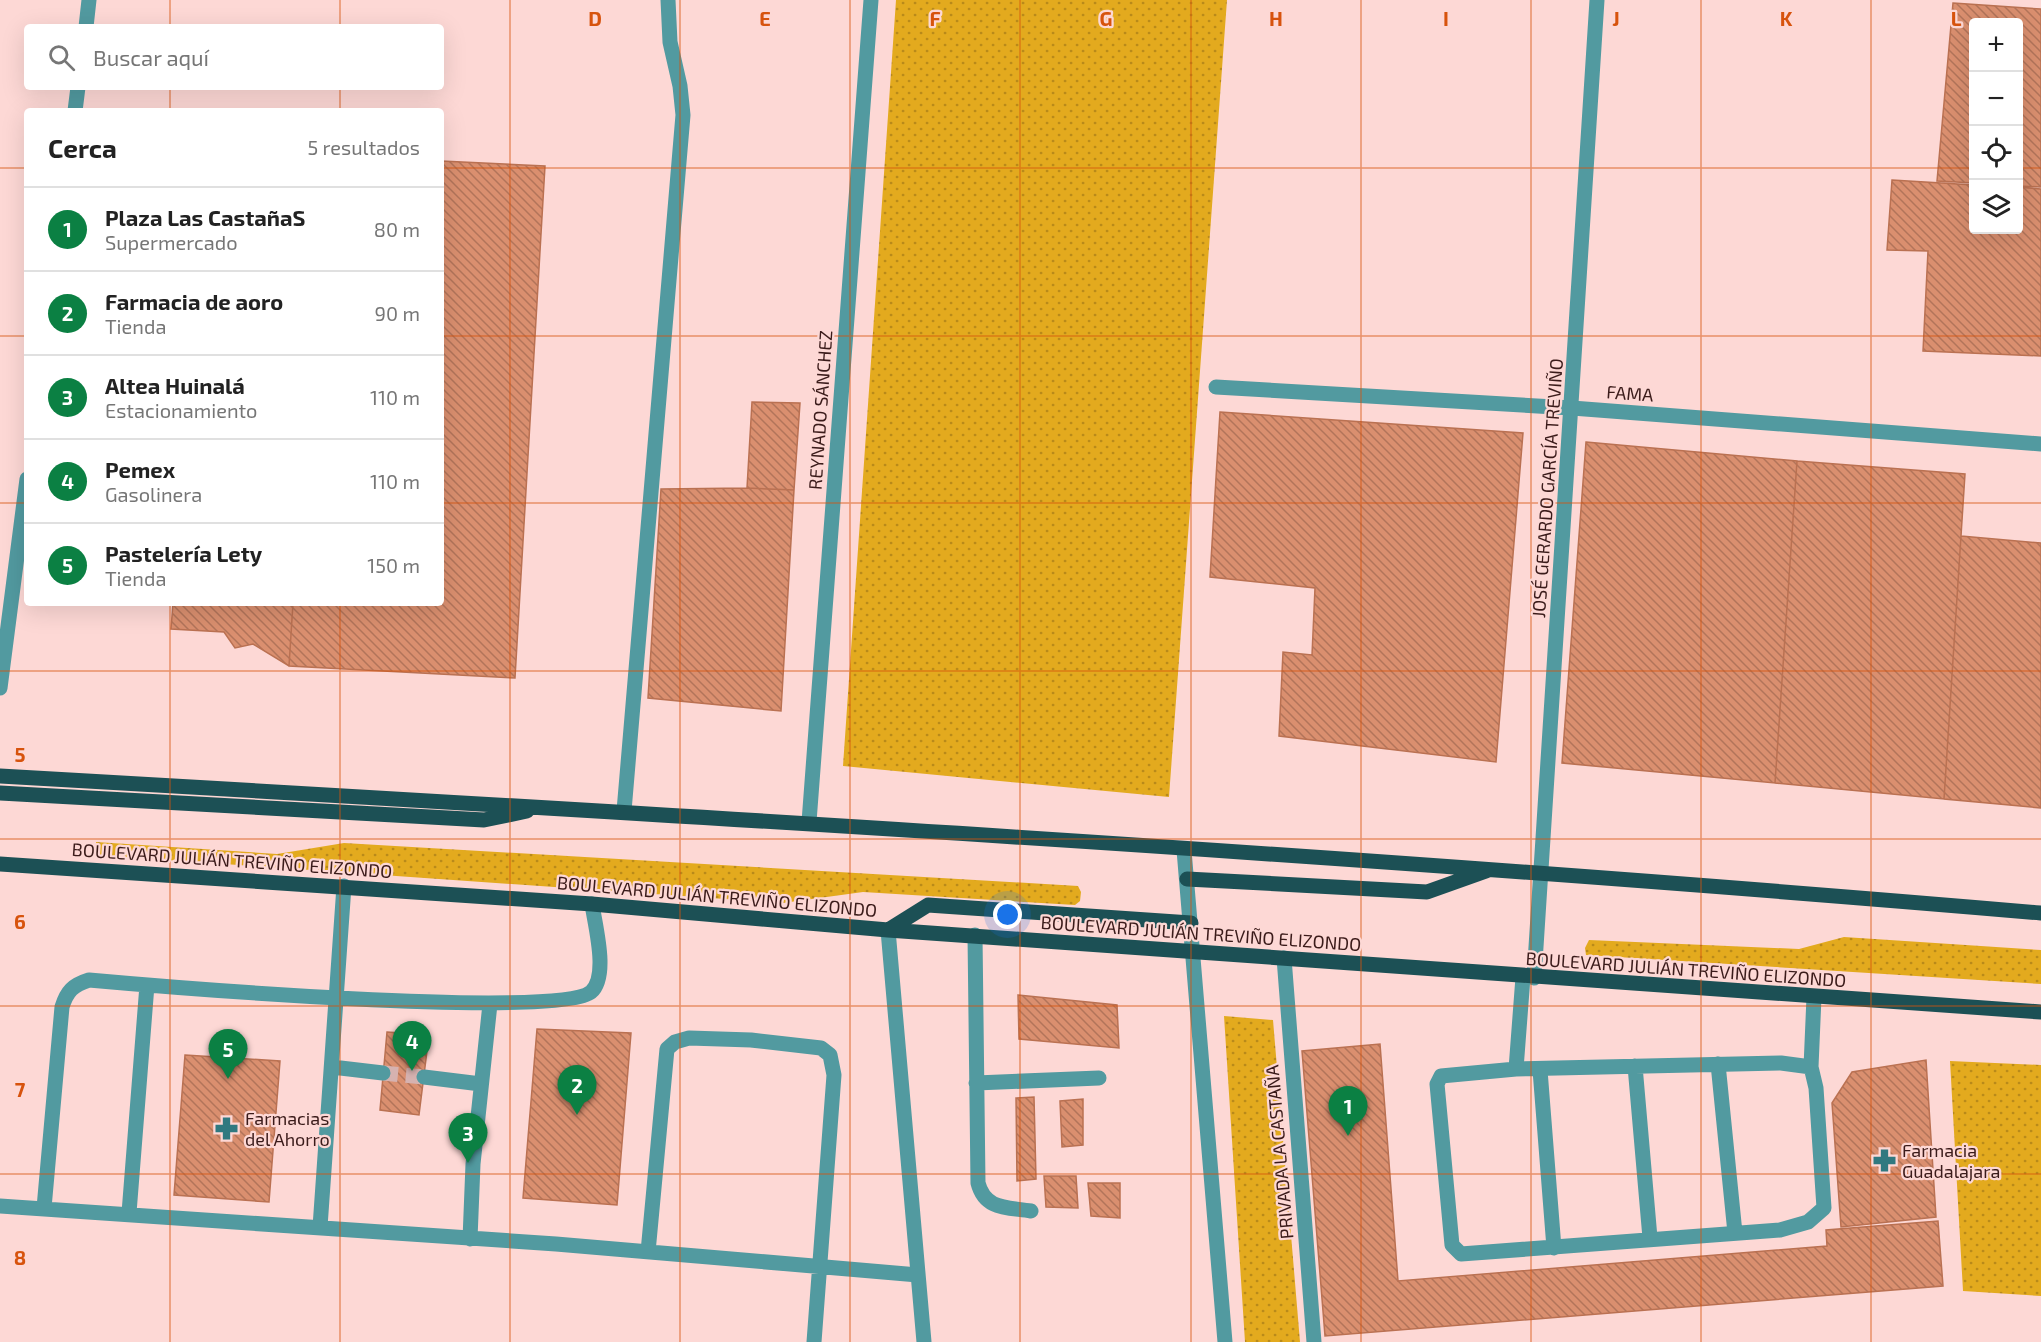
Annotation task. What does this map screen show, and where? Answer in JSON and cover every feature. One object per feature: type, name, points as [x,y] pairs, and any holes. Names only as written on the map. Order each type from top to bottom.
[{"type":"main road","points":[[0,776],[809,822],[1184,850],[1540,872],[2041,913]]},
{"type":"main road","points":[[0,793],[484,820],[548,807]]},
{"type":"main road","name":"BOULEVARD JULIÁN TREVIÑO ELIZONDO","points":[[0,864],[592,904],[888,930],[1193,951],[1528,978],[2041,1012]]},
{"type":"main road","points":[[1187,879],[1427,892],[1491,869]]},
{"type":"main road","points":[[888,930],[928,905],[1191,923]]},
{"type":"street","points":[[86,24],[89,0]]},
{"type":"street","points":[[624,811],[683,115],[680,86],[670,42],[668,0]]},
{"type":"street","name":"REYNADO SÁNCHEZ","points":[[809,822],[871,0]]},
{"type":"street","name":"JOSÉ GERARDO GARCÍA TREVIÑO","points":[[1516,1069],[1540,872],[1572,408],[1596,0]]},
{"type":"street","points":[[75,108],[78,90]]},
{"type":"street","name":"FAMA","points":[[1216,387],[1572,408],[2041,444]]},
{"type":"street","points":[[0,688],[24,502]]},
{"type":"street","points":[[1184,850],[1225,1342]]},
{"type":"street","points":[[320,1227],[344,886]]},
{"type":"street","points":[[44,1208],[62,1007],[66,995],[75,984],[89,980],[337,997],[490,1004],[582,997],[592,991],[601,969],[592,904]]},
{"type":"street","points":[[888,930],[924,1342]]},
{"type":"street","points":[[975,935],[978,1183],[981,1196],[992,1205],[1031,1211]]},
{"type":"street","name":"PRIVADA LA CASTAÑA","points":[[1284,958],[1314,1342]]},
{"type":"street","points":[[129,1213],[147,985]]},
{"type":"street","points":[[1811,1067],[1781,1063],[1635,1066],[1516,1069],[1452,1073],[1442,1076],[1437,1083],[1452,1245],[1461,1254],[1554,1248],[1650,1238],[1780,1230],[1808,1222],[1824,1208],[1816,1088],[1811,1067],[1814,997]]},
{"type":"street","points":[[470,1239],[481,1084],[490,1004]]},
{"type":"street","points":[[648,1252],[667,1049],[675,1042],[689,1038],[751,1040],[821,1048],[830,1055],[834,1063],[814,1342]]},
{"type":"street","points":[[1718,1064],[1735,1233]]},
{"type":"street","points":[[1635,1066],[1650,1238]]},
{"type":"street","points":[[332,1067],[383,1073]]},
{"type":"street","points":[[1540,1070],[1554,1248]]},
{"type":"street","points":[[424,1077],[481,1084]]},
{"type":"street","points":[[976,1083],[1099,1078]]},
{"type":"street","points":[[0,1206],[320,1227],[918,1275]]},
{"type":"shaded area","points":[[896,0],[1227,0],[1169,797],[843,766]]},
{"type":"shaded area","points":[[96,842],[277,854],[344,843],[1078,886],[1081,892],[1080,901],[1075,905],[863,892],[783,903],[96,855]]},
{"type":"shaded area","points":[[1844,937],[2041,950],[2041,984],[1586,955],[1585,948],[1589,940],[1799,949]]},
{"type":"shaded area","points":[[1224,1016],[1273,1020],[1300,1342],[1245,1342]]},
{"type":"shaded area","points":[[1950,1061],[2041,1065],[2041,1296],[1963,1291]]},
{"type":"building","points":[[1953,3],[2041,9],[2041,187],[2023,186],[2023,18],[1969,18],[1969,183],[1937,181]]},
{"type":"building","points":[[444,161],[545,166],[515,678],[289,666],[293,606],[444,606]]},
{"type":"building","points":[[1892,180],[1969,185],[1969,234],[2023,234],[2023,187],[2041,189],[2041,356],[1923,351],[1928,251],[1887,250]]},
{"type":"building","points":[[752,402],[800,403],[794,490],[747,488]]},
{"type":"building","points":[[1220,412],[1523,433],[1496,762],[1279,736],[1283,652],[1312,655],[1315,588],[1210,577]]},
{"type":"building","points":[[1586,442],[1797,461],[1775,783],[1562,763]]},
{"type":"building","points":[[1797,461],[1965,474],[1944,799],[1775,783]]},
{"type":"building","points":[[661,489],[794,490],[781,711],[648,698]]},
{"type":"building","points":[[1961,536],[2041,543],[2041,808],[1944,799]]},
{"type":"building","points":[[173,606],[293,606],[289,666],[253,644],[235,648],[224,632],[171,629]]},
{"type":"building","points":[[1018,995],[1117,1005],[1119,1048],[1019,1039]]},
{"type":"building","points":[[537,1029],[631,1033],[617,1205],[523,1198]]},
{"type":"building","points":[[387,1032],[429,1035],[419,1115],[380,1110]]},
{"type":"building","points":[[1380,1044],[1398,1281],[1827,1246],[1826,1230],[1938,1221],[1943,1286],[1325,1336],[1302,1051]]},
{"type":"building","name":"Farmacias del Ahorro","points":[[185,1055],[280,1061],[269,1202],[174,1195]]},
{"type":"building","name":"Farmacia Guadalajara","points":[[1926,1060],[1936,1217],[1841,1227],[1832,1103],[1852,1072]]},
{"type":"building","points":[[1034,1097],[1036,1179],[1017,1181],[1016,1098]]},
{"type":"building","points":[[1083,1099],[1083,1145],[1062,1147],[1060,1101]]},
{"type":"building","points":[[1044,1176],[1076,1176],[1078,1208],[1046,1207]]},
{"type":"building","points":[[1088,1183],[1120,1183],[1120,1218],[1091,1216]]},
{"type":"tunnel","points":[[383,1073],[424,1077]]},
{"type":"place","name":"Pemex","points":[[412,1071]]},
{"type":"place","name":"Pastelería Lety","points":[[228,1079]]},
{"type":"place","name":"Farmacia de aoro","points":[[577,1115]]},
{"type":"place","name":"Farmacias del Ahorro","points":[[227,1128]]},
{"type":"place","name":"Plaza Las CastañaS","points":[[1348,1136]]},
{"type":"place","name":"Farmacia Guadalajara","points":[[1884,1160]]},
{"type":"place","name":"Altea Huinalá","points":[[468,1163]]}]
